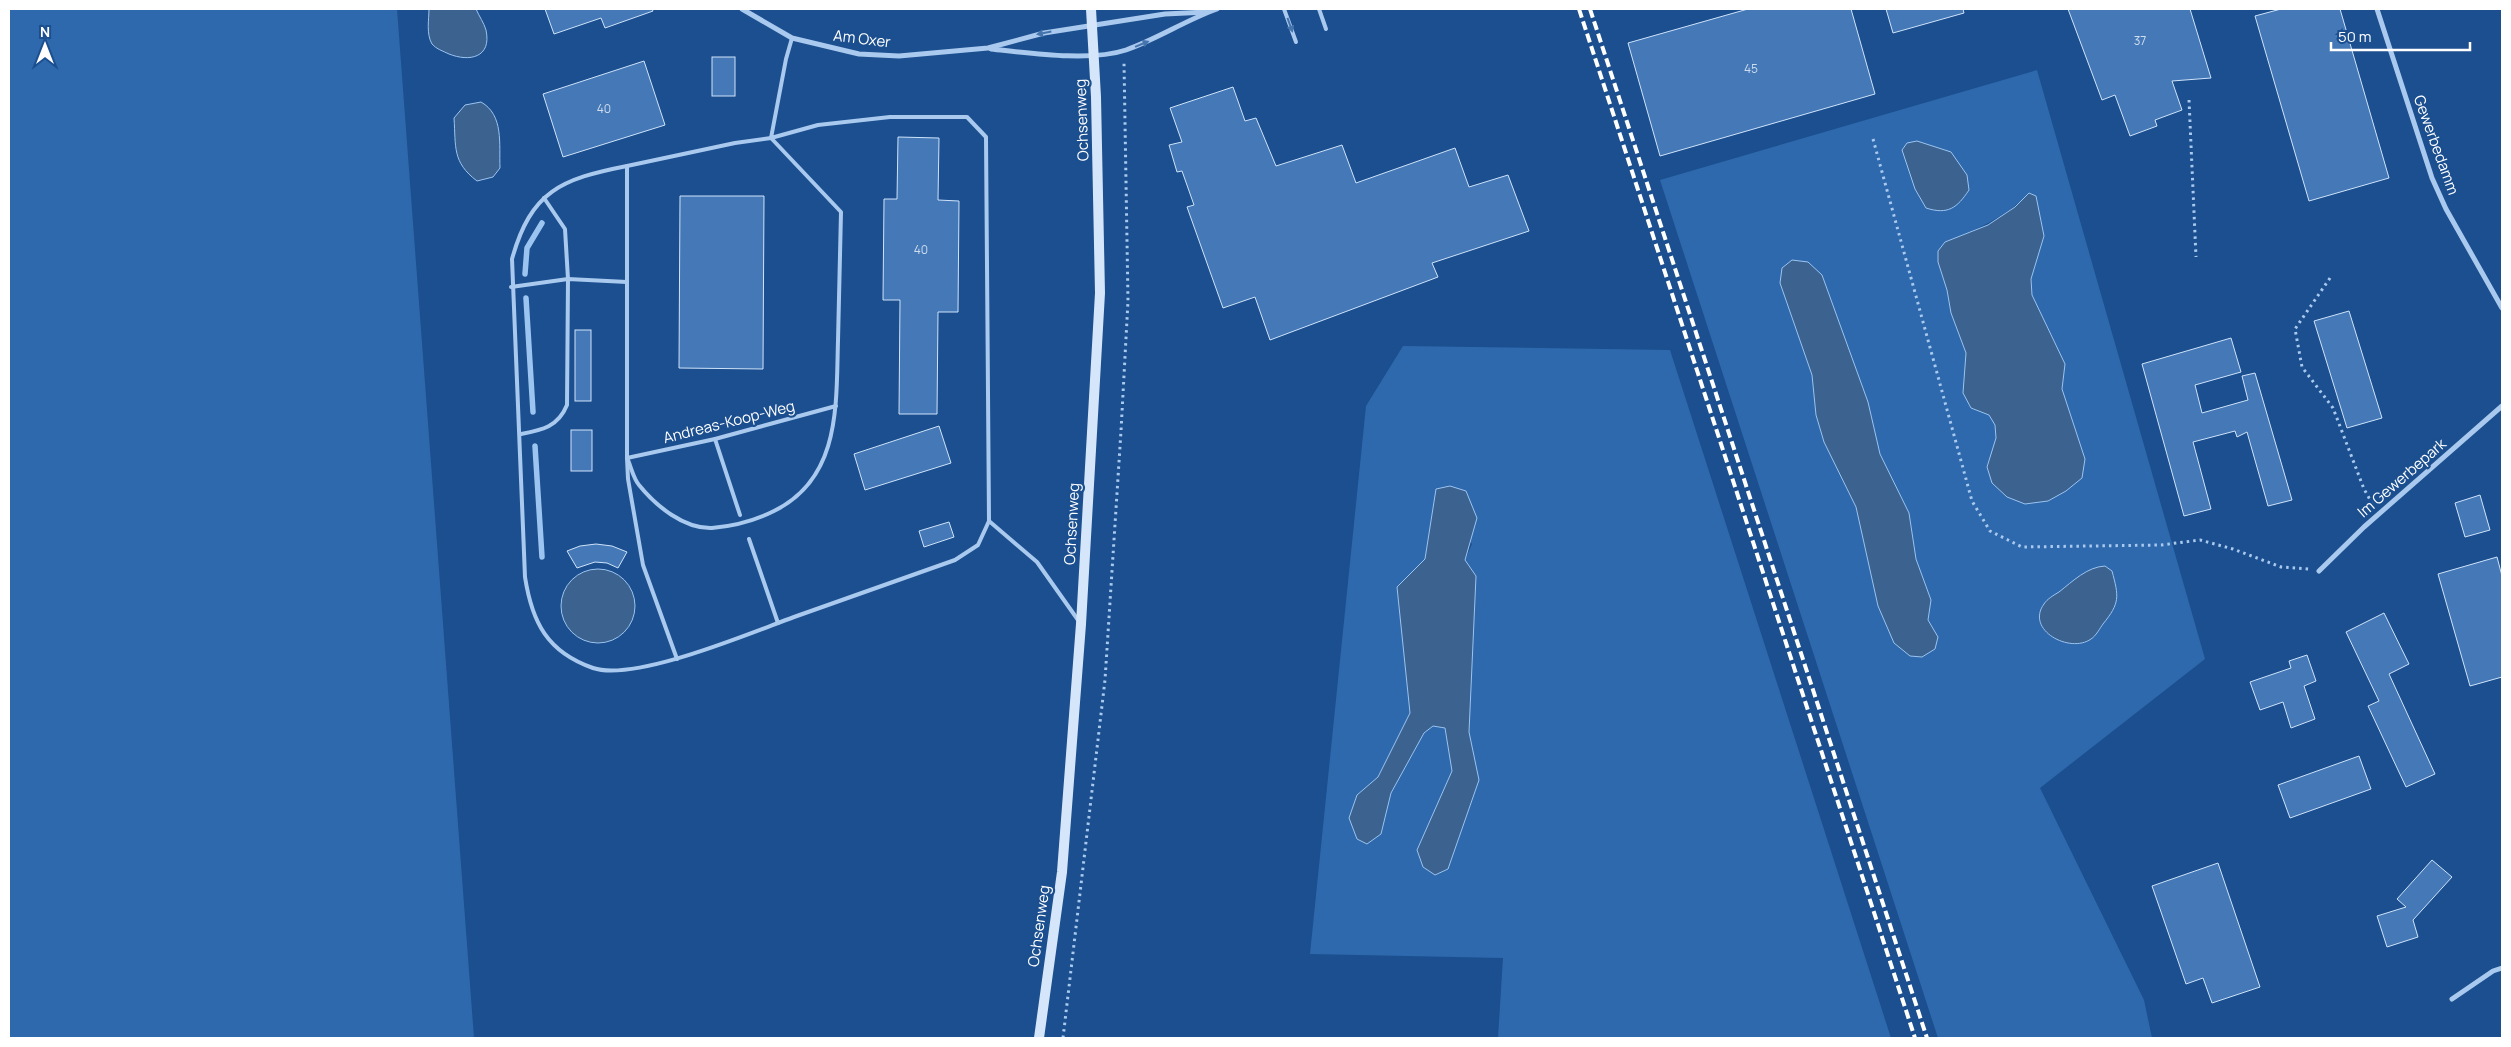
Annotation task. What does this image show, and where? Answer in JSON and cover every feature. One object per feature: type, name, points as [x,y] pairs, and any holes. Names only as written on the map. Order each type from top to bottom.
[{"type":"main road","name":"Ochsenweg","points":[[1038,1038],[1062,872],[1081,624],[1100,293],[1094,54],[1091,9]]},
{"type":"street","name":"Am Oxer","points":[[742,9],[792,38],[858,54],[899,56],[988,48],[1044,33],[1166,14],[1206,12]]},
{"type":"street","points":[[1206,12],[1217,9]]},
{"type":"street","name":"Gewerbedamm","points":[[2377,9],[2432,178],[2446,209],[2502,308]]},
{"type":"street","name":"Am Oxer","points":[[988,48],[1043,55],[1094,54],[1124,51],[1206,12]]},
{"type":"street","name":"Im Gewerbepark","points":[[2319,570],[2378,515],[2502,406]]},
{"type":"street","points":[[2452,998],[2493,971],[2502,968]]},
{"type":"lane","points":[[1284,9],[1296,42]]},
{"type":"lane","points":[[1319,9],[1326,29]]},
{"type":"lane","points":[[771,138],[786,59],[792,38]]},
{"type":"lane","points":[[890,118],[967,118],[986,137],[989,521],[978,545],[955,560],[677,659],[628,670],[594,668],[563,653],[541,630],[530,606],[525,577],[521,434],[511,287],[512,259],[519,232],[530,213],[544,198],[562,184],[593,173],[627,166],[735,143],[771,138],[818,125],[890,118]]},
{"type":"lane","points":[[627,458],[638,484],[658,504],[680,520],[706,528],[733,526],[763,517],[800,495],[818,471],[829,444],[836,406],[841,212],[771,138]]},
{"type":"lane","points":[[627,166],[628,479],[643,565],[677,659]]},
{"type":"lane","points":[[521,434],[542,430],[562,418],[567,406],[568,279],[565,229],[544,198]]},
{"type":"lane","points":[[511,287],[568,279],[627,282]]},
{"type":"lane","name":"Andreas-Koop-Weg","points":[[627,458],[715,438],[836,406]]},
{"type":"lane","points":[[715,438],[740,515]]},
{"type":"lane","points":[[989,521],[1036,562],[1081,624]]},
{"type":"lane","points":[[748,539],[778,623]]},
{"type":"path","points":[[1063,1038],[1105,680],[1121,432],[1128,301],[1124,51]]},
{"type":"path","points":[[2189,100],[2196,256]]},
{"type":"path","points":[[1873,139],[1972,501],[1990,531],[2022,547],[2161,546],[2200,540],[2234,549],[2281,567],[2319,570]]},
{"type":"path","points":[[2330,278],[2295,328],[2302,368],[2333,408],[2364,489],[2378,515]]},
{"type":"shaded area","points":[[9,9],[397,9],[474,1038],[9,1038]]},
{"type":"shaded area","points":[[429,9],[476,9],[486,30],[486,47],[477,56],[464,58],[438,49],[430,40],[428,31]]},
{"type":"shaded area","points":[[2037,70],[2205,659],[2040,788],[2144,1000],[2152,1038],[1938,1038],[1660,180]],"holes":[[[2029,193],[2044,236],[2031,279],[2032,295],[2065,364],[2062,389],[2085,459],[1987,467],[1995,441],[1996,427],[1990,416],[1971,408],[1964,393],[1966,353],[1951,313],[1947,290],[1938,262],[1945,242],[2000,216]],[[1822,275],[1868,402],[1880,454],[1909,513],[1916,559],[1931,600],[1928,620],[1878,606],[1856,507],[1824,442],[1816,415],[1812,375],[1780,283]]]},
{"type":"shaded area","points":[[481,102],[494,114],[497,122],[500,140],[500,168],[493,177],[477,181],[463,167],[459,160],[454,118],[465,105]]},
{"type":"shaded area","points":[[1917,141],[1951,152],[1967,175],[1969,190],[1951,208],[1940,211],[1926,208],[1915,189],[1902,150],[1907,143]]},
{"type":"shaded area","points":[[2029,193],[2036,196],[2044,236],[2031,279],[2032,295],[2065,364],[2062,389],[2085,459],[2082,478],[2066,491],[2048,501],[2025,504],[2007,497],[1992,483],[1987,467],[1996,438],[1995,425],[1989,415],[1971,408],[1963,393],[1966,353],[1951,313],[1947,290],[1938,262],[1938,251],[1945,242],[1988,225],[2015,207]]},
{"type":"shaded area","points":[[1792,260],[1808,262],[1822,275],[1868,402],[1880,454],[1909,513],[1916,559],[1931,600],[1928,620],[1938,637],[1935,649],[1922,657],[1910,656],[1894,643],[1878,606],[1856,507],[1824,442],[1816,415],[1812,375],[1780,283],[1782,268]]},
{"type":"shaded area","points":[[1403,346],[1670,350],[1891,1038],[1498,1038],[1503,958],[1310,954],[1366,406]],"holes":[[[1436,489],[1472,544],[1465,560],[1476,576],[1469,732],[1479,780],[1448,869],[1435,875],[1423,867],[1417,850],[1452,771],[1445,728],[1433,726],[1424,733],[1391,793],[1381,834],[1357,795],[1378,777],[1410,713],[1397,587],[1425,559]]]},
{"type":"shaded area","points":[[1450,486],[1466,491],[1477,518],[1465,560],[1476,576],[1469,732],[1479,780],[1448,869],[1435,875],[1423,867],[1417,850],[1452,771],[1445,728],[1433,726],[1424,733],[1391,793],[1381,834],[1367,844],[1357,839],[1349,818],[1357,795],[1378,777],[1410,713],[1397,587],[1425,559],[1436,489]]},
{"type":"shaded area","points":[[2105,566],[2112,571],[2117,594],[2113,611],[2096,634],[2091,639],[2082,643],[2072,644],[2052,637],[2040,623],[2040,614],[2045,602],[2086,572]]},
{"type":"shaded area","points":[[598,569],[612,572],[624,580],[632,592],[635,606],[632,620],[624,632],[612,640],[598,643],[584,640],[572,632],[564,620],[561,606],[564,592],[572,580],[584,572]]},
{"type":"building","points":[[545,9],[652,9],[653,11],[605,28],[601,18],[554,34]]},
{"type":"building","points":[[1748,9],[1851,9],[1875,94],[1660,156],[1628,43]]},
{"type":"building","points":[[1886,9],[1963,9],[1964,13],[1893,33]]},
{"type":"building","points":[[2068,9],[2190,9],[2211,78],[2172,81],[2182,110],[2155,120],[2157,126],[2130,136],[2115,95],[2102,100]]},
{"type":"building","points":[[2281,9],[2340,9],[2389,178],[2309,201],[2255,16]]},
{"type":"building","points":[[712,57],[735,57],[735,96],[712,96]]},
{"type":"building","points":[[644,61],[665,125],[563,157],[543,94]]},
{"type":"building","points":[[1233,87],[1245,121],[1256,118],[1276,166],[1342,145],[1356,183],[1455,148],[1469,187],[1508,175],[1529,231],[1432,263],[1438,277],[1270,340],[1255,297],[1223,308],[1187,207],[1194,205],[1182,171],[1177,172],[1169,145],[1182,142],[1170,108]]},
{"type":"building","points":[[898,137],[939,138],[938,200],[959,201],[958,312],[938,312],[937,414],[899,414],[900,300],[883,300],[884,199],[897,199]]},
{"type":"building","points":[[680,196],[764,196],[763,369],[679,368]]},
{"type":"building","points":[[2349,311],[2382,418],[2347,428],[2314,321]]},
{"type":"building","points":[[575,330],[591,330],[591,401],[575,401]]},
{"type":"building","points":[[2231,338],[2241,372],[2195,385],[2202,413],[2248,400],[2242,376],[2255,373],[2292,500],[2268,506],[2247,432],[2237,437],[2235,431],[2193,442],[2211,509],[2184,516],[2142,364]]},
{"type":"building","points":[[939,426],[951,463],[865,490],[854,454]]},
{"type":"building","points":[[571,430],[592,430],[592,471],[571,471]]},
{"type":"building","points":[[2480,495],[2490,530],[2465,537],[2455,503]]},
{"type":"building","points":[[949,522],[954,537],[924,547],[919,531]]},
{"type":"building","points":[[596,544],[612,546],[627,552],[618,568],[607,563],[595,562],[577,568],[567,551],[580,546]]},
{"type":"building","points":[[2497,557],[2502,576],[2502,677],[2470,686],[2438,574]]},
{"type":"building","points":[[2384,613],[2409,664],[2389,674],[2435,774],[2406,787],[2368,706],[2379,701],[2346,632]]},
{"type":"building","points":[[2307,655],[2316,681],[2304,686],[2315,719],[2291,728],[2283,702],[2260,710],[2250,682],[2291,668],[2289,661]]},
{"type":"building","points":[[2359,756],[2371,789],[2290,818],[2278,785]]},
{"type":"building","points":[[2432,860],[2452,877],[2413,920],[2418,937],[2387,947],[2377,916],[2406,907],[2397,899]]},
{"type":"building","points":[[2218,863],[2260,987],[2212,1003],[2203,978],[2186,984],[2152,886]]},
{"type":"waterway","points":[[525,274],[527,248],[542,223]]},
{"type":"waterway","points":[[526,298],[533,412]]},
{"type":"waterway","points":[[535,446],[542,557]]},
{"type":"railway","points":[[1579,9],[1915,1038]]},
{"type":"railway","points":[[1590,9],[1927,1038]]}]
